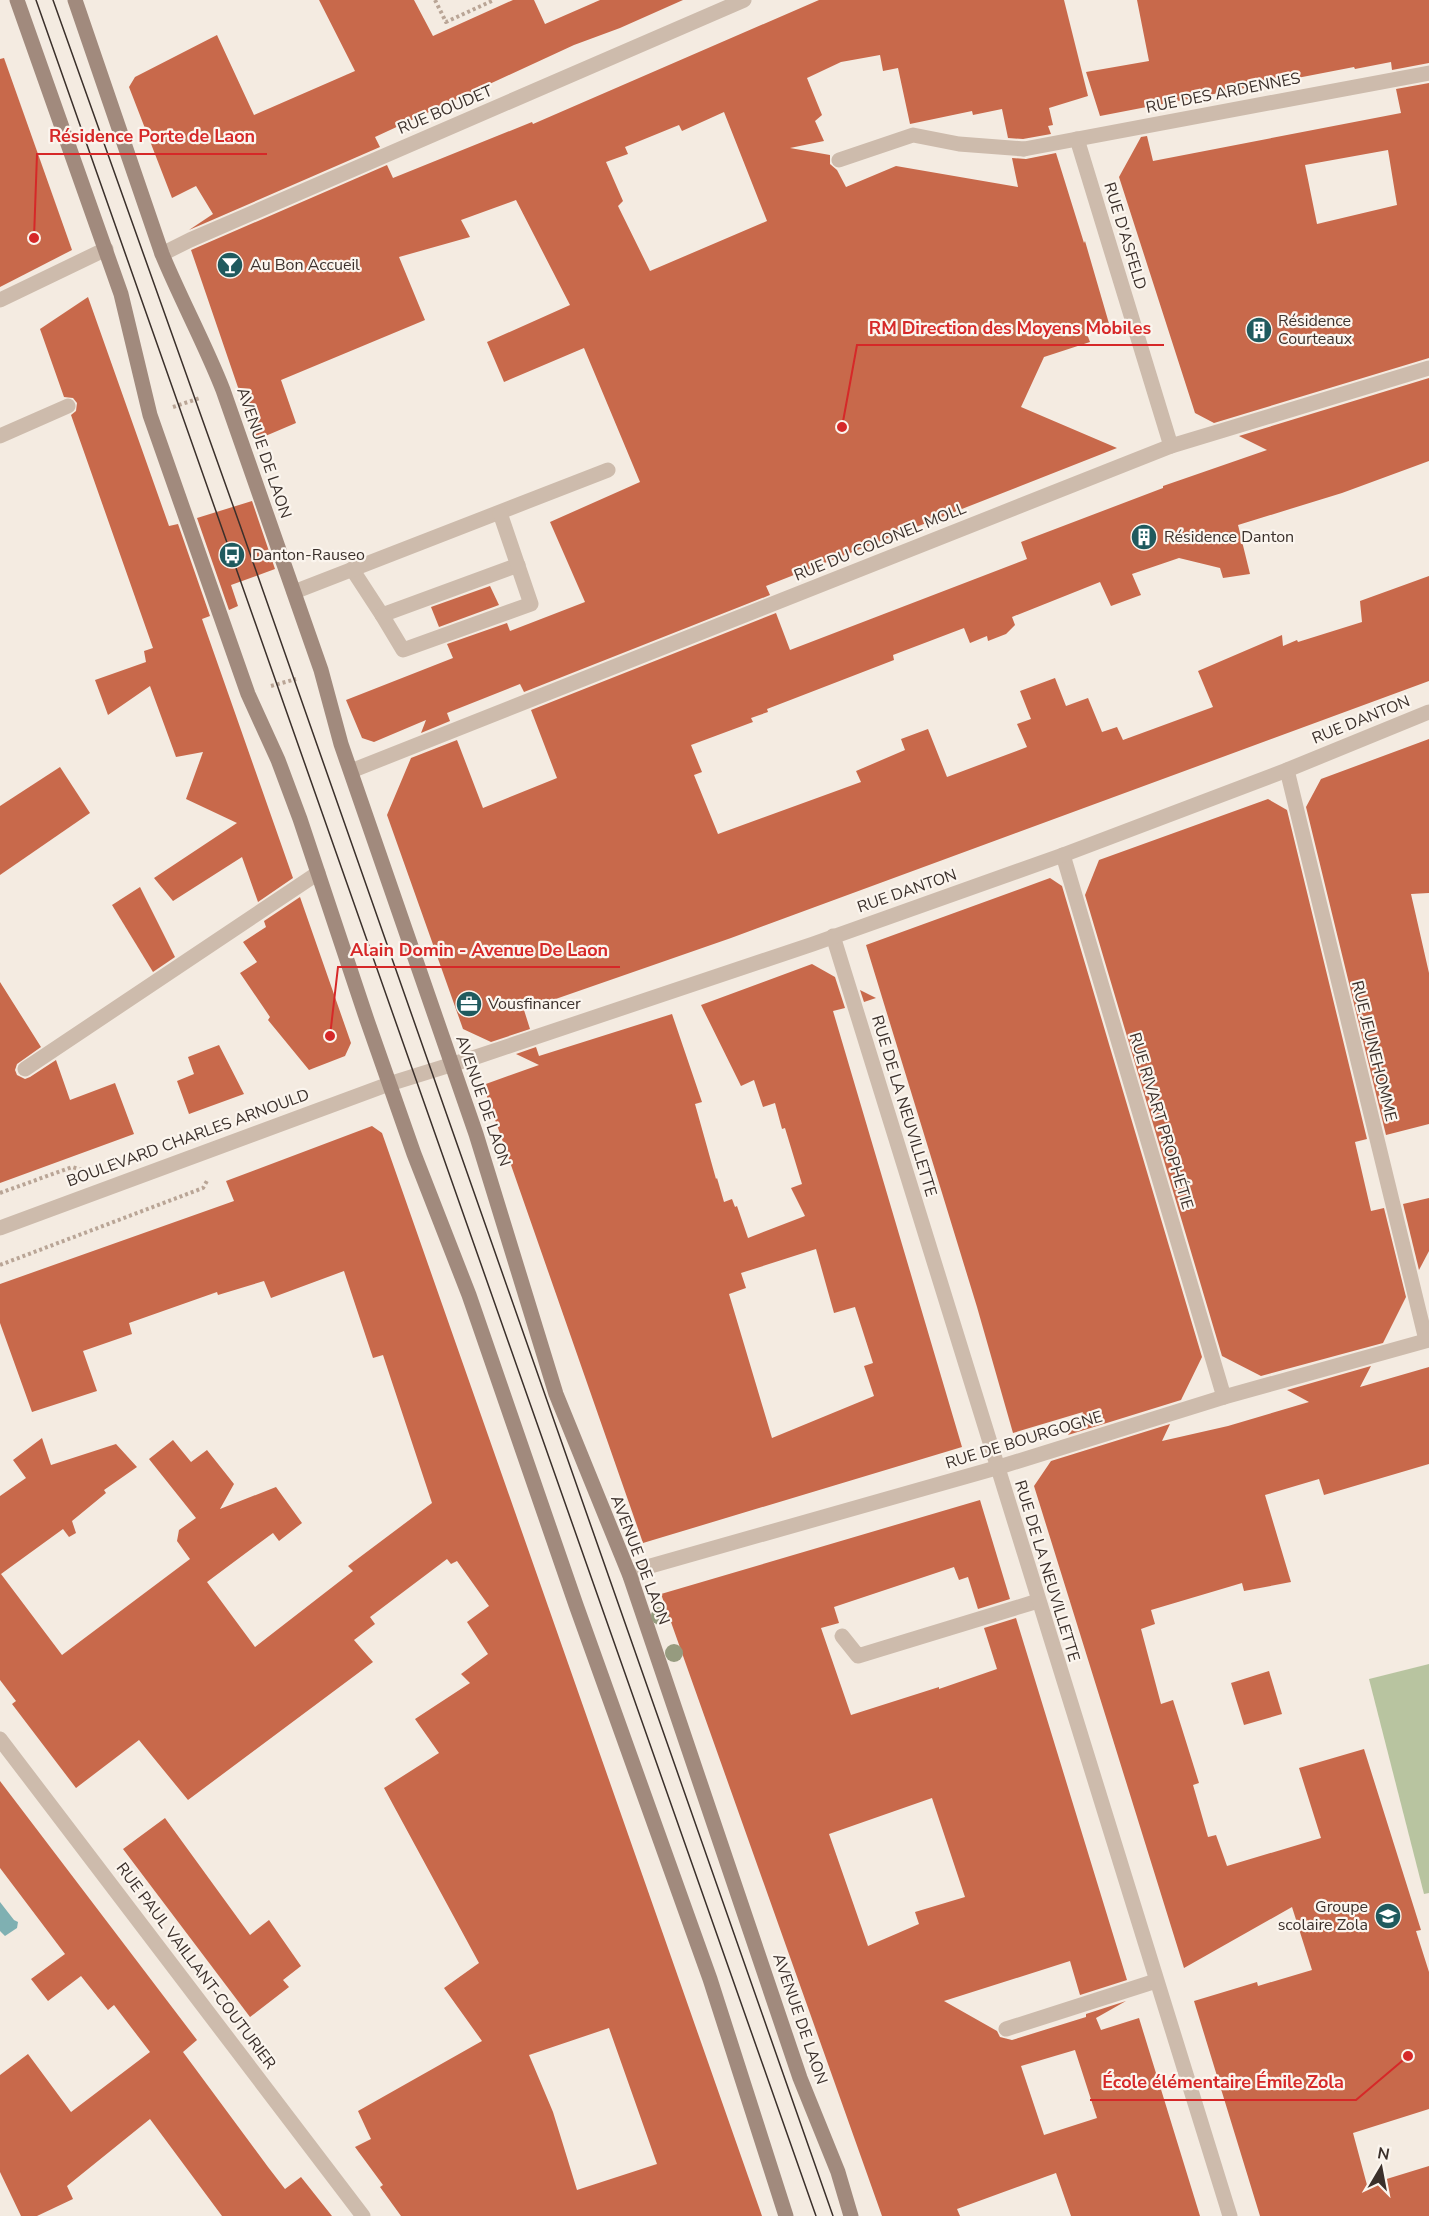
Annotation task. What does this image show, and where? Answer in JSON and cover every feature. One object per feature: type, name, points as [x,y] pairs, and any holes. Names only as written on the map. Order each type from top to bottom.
[{"type":"main road","points":[[17,0],[121,294],[150,415],[248,694],[278,760],[414,1154],[469,1295],[576,1605],[710,1979],[786,2216]]},
{"type":"main road","name":"AVENUE DE LAON","points":[[75,0],[162,254],[224,390],[321,670],[341,744],[480,1145],[556,1394],[630,1576],[800,2078],[838,2172],[851,2216]]},
{"type":"street","name":"RUE BOUDET","points":[[162,254],[744,0]]},
{"type":"street","name":"RUE DES ARDENNES","points":[[839,160],[913,135],[959,144],[1024,149],[1429,73]]},
{"type":"street","name":"RUE D'ASFELD","points":[[1077,139],[1171,446]]},
{"type":"street","points":[[0,300],[106,249]]},
{"type":"street","name":"RUE DU COLONEL MOLL","points":[[351,771],[1171,446],[1429,368]]},
{"type":"street","points":[[0,436],[68,406]]},
{"type":"street","points":[[294,591],[608,470]]},
{"type":"street","points":[[352,569],[403,650],[531,604],[500,513]]},
{"type":"street","points":[[382,615],[518,566]]},
{"type":"street","name":"RUE DANTON","points":[[389,1084],[833,936],[1063,855],[1287,770],[1429,712]]},
{"type":"street","name":"RUE JEUNEHOMME","points":[[1287,770],[1427,1340]]},
{"type":"street","name":"RUE RIVART PROPHÉTIE","points":[[1063,855],[1224,1397]]},
{"type":"street","points":[[25,1069],[318,873]]},
{"type":"street","name":"RUE DE LA NEUVILLETTE","points":[[833,936],[996,1468],[1230,2216]]},
{"type":"street","name":"BOULEVARD CHARLES ARNOULD","points":[[0,1228],[389,1084]]},
{"type":"street","name":"RUE DE BOURGOGNE","points":[[630,1576],[647,1567],[996,1468],[1224,1397],[1427,1340]]},
{"type":"street","points":[[842,1636],[858,1656],[1038,1601]]},
{"type":"street","name":"RUE PAUL VAILLANT-COUTURIER","points":[[0,1739],[363,2216]]},
{"type":"street","points":[[1006,2029],[1156,1981]]},
{"type":"path","points":[[435,0],[446,22],[494,0]]},
{"type":"path","points":[[150,415],[224,390]]},
{"type":"path","points":[[248,694],[321,670]]},
{"type":"path","points":[[0,1265],[203,1188],[209,1179]]},
{"type":"green space","points":[[1429,1664],[1429,1893],[1424,1894],[1369,1679]]},
{"type":"water","points":[[0,1902],[18,1922],[17,1928],[5,1936],[0,1931]]},
{"type":"building","points":[[319,0],[414,0],[433,36],[513,0],[534,0],[545,24],[600,0],[683,0],[620,28],[574,45],[375,137],[380,147],[189,230],[213,214],[196,186],[172,198],[129,87],[135,77],[217,35],[254,115],[355,71]]},
{"type":"building","points":[[819,0],[1064,0],[1088,96],[1049,108],[1053,125],[1048,126],[1051,134],[1023,139],[1008,138],[1002,109],[973,115],[972,111],[910,124],[898,68],[883,71],[880,55],[841,62],[807,78],[822,115],[815,121],[824,141],[790,148],[830,155],[830,164],[837,170],[846,187],[896,166],[1018,187],[1012,158],[1026,159],[1056,153],[1110,327],[1087,334],[1090,342],[1044,357],[1021,407],[1117,448],[766,586],[770,595],[524,692],[520,684],[447,713],[450,721],[421,733],[426,720],[374,742],[362,738],[346,700],[453,658],[447,644],[507,623],[510,631],[585,602],[550,522],[640,482],[584,348],[504,382],[487,342],[570,305],[516,200],[461,220],[470,237],[399,257],[425,320],[281,380],[296,423],[256,440],[191,250],[387,165],[393,178],[532,122],[533,124]],"holes":[[[724,112],[767,221],[650,271],[618,206],[623,201],[606,162],[628,154],[625,147],[679,125],[682,131]]]},
{"type":"building","points":[[1137,0],[1429,0],[1429,63],[1392,70],[1391,62],[1355,69],[1354,67],[1100,116],[1086,72],[1149,61]]},
{"type":"building","points":[[4,58],[72,250],[0,287],[0,59]]},
{"type":"building","points":[[1429,83],[1429,358],[1214,423],[1195,413],[1119,177],[1141,137],[1147,136],[1153,161],[1401,113],[1396,89]],"holes":[[[1388,150],[1397,205],[1317,224],[1305,165]]]},
{"type":"building","points":[[88,297],[169,526],[178,524],[210,616],[202,619],[293,878],[258,902],[242,857],[173,901],[154,878],[237,823],[186,799],[203,752],[176,757],[150,686],[108,715],[95,680],[146,662],[144,651],[153,648],[71,415],[76,411],[77,403],[73,398],[64,397],[40,329]]},
{"type":"building","points":[[1429,378],[1429,461],[1342,493],[1238,525],[1250,574],[1223,578],[1220,568],[1179,558],[1132,574],[1141,595],[1111,606],[1100,582],[1012,617],[1015,625],[1006,634],[988,641],[987,636],[970,643],[964,628],[893,655],[894,660],[767,709],[768,712],[751,718],[753,722],[691,745],[702,772],[694,775],[718,834],[861,782],[856,771],[905,750],[901,739],[928,729],[947,777],[1027,747],[1017,724],[1031,719],[1020,691],[1055,678],[1066,706],[1088,698],[1102,732],[1117,727],[1123,740],[1213,707],[1198,671],[1282,635],[1283,646],[1362,622],[1360,601],[1429,576],[1429,681],[731,938],[524,1010],[530,1029],[491,1042],[463,1029],[387,815],[411,758],[457,740],[483,808],[557,778],[531,710],[776,613],[790,650],[1027,559],[1021,542],[1163,488],[1163,486],[1267,450],[1239,436]]},
{"type":"building","points":[[252,501],[275,569],[231,585],[238,606],[229,610],[197,518]]},
{"type":"building","points":[[490,586],[499,605],[439,627],[431,607]]},
{"type":"building","points":[[1429,739],[1429,893],[1411,894],[1429,973],[1429,1124],[1386,1135],[1306,807],[1321,779]]},
{"type":"building","points":[[60,767],[90,813],[0,875],[0,806]]},
{"type":"building","points":[[1268,799],[1287,810],[1367,1139],[1355,1142],[1371,1211],[1384,1208],[1406,1297],[1383,1343],[1261,1376],[1222,1356],[1085,895],[1099,860]]},
{"type":"building","points":[[1050,878],[1062,886],[1202,1357],[1181,1400],[1068,1435],[1083,1412],[1013,1433],[977,1307],[866,945]]},
{"type":"building","points":[[140,887],[175,957],[153,972],[112,905]]},
{"type":"building","points":[[300,897],[351,1043],[345,1056],[309,1070],[268,1020],[270,1017],[240,973],[257,962],[243,942],[266,927],[264,921]]},
{"type":"building","points":[[812,964],[835,977],[845,1008],[833,1011],[962,1447],[643,1543],[483,1085],[539,1065],[516,1054],[536,1047],[539,1056],[672,1014],[702,1102],[695,1104],[724,1202],[732,1199],[735,1207],[737,1206],[748,1238],[805,1216],[791,1188],[802,1184],[775,1103],[763,1107],[754,1080],[741,1086],[701,1005]],"holes":[[[816,1249],[834,1313],[855,1307],[873,1363],[864,1366],[874,1396],[772,1438],[729,1294],[746,1288],[741,1273]]]},
{"type":"building","points":[[0,982],[41,1047],[17,1064],[15,1070],[17,1075],[25,1079],[56,1060],[70,1100],[115,1083],[134,1134],[0,1183]]},
{"type":"building","points":[[860,990],[876,998],[864,1002]]},
{"type":"building","points":[[219,1045],[244,1094],[189,1114],[177,1081],[194,1074],[188,1057]]},
{"type":"building","points":[[372,1126],[382,1133],[762,2216],[401,2216],[380,2187],[383,2185],[355,2147],[371,2139],[358,2111],[482,2041],[444,1988],[479,1963],[384,1788],[439,1753],[415,1719],[470,1683],[461,1674],[488,1654],[467,1622],[489,1606],[457,1561],[451,1564],[447,1559],[370,1617],[375,1624],[354,1640],[373,1662],[188,1800],[139,1740],[76,1788],[12,1704],[16,1701],[0,1680],[0,1496],[26,1478],[13,1460],[42,1438],[51,1465],[116,1444],[137,1467],[104,1490],[106,1493],[72,1521],[76,1533],[69,1537],[63,1529],[1,1574],[62,1655],[190,1559],[177,1541],[179,1530],[196,1518],[149,1459],[173,1440],[191,1462],[207,1450],[234,1484],[220,1509],[276,1487],[302,1523],[279,1541],[273,1533],[207,1582],[255,1647],[353,1571],[348,1566],[432,1503],[383,1355],[373,1358],[344,1271],[271,1298],[264,1281],[218,1295],[217,1292],[129,1323],[132,1334],[83,1351],[97,1391],[32,1412],[0,1323],[0,1284],[234,1201],[226,1181]],"holes":[[[609,2028],[657,2164],[577,2190],[553,2112],[529,2055]]]},
{"type":"building","points":[[1429,1198],[1429,1251],[1419,1270],[1403,1204]]},
{"type":"building","points":[[1371,1366],[1360,1387],[1429,1367],[1429,1464],[1324,1495],[1319,1479],[1265,1495],[1291,1582],[1244,1591],[1242,1583],[1151,1610],[1155,1624],[1141,1629],[1161,1704],[1173,1700],[1199,1783],[1193,1785],[1208,1837],[1216,1835],[1227,1866],[1321,1838],[1299,1768],[1364,1749],[1421,1930],[1416,1931],[1429,1972],[1429,2109],[1353,2133],[1367,2185],[1429,2166],[1429,2216],[1260,2216],[1194,2001],[1257,1982],[1258,1986],[1312,1970],[1292,1907],[1184,1968],[1034,1486],[1051,1461],[1170,1424],[1162,1441],[1228,1426],[1309,1402],[1287,1390]]},
{"type":"building","points":[[980,1500],[1010,1599],[978,1609],[968,1577],[959,1580],[954,1567],[834,1607],[839,1623],[821,1628],[851,1715],[997,1669],[984,1628],[1016,1618],[1127,1980],[1080,1995],[1070,1961],[944,2001],[997,2031],[1000,2037],[1012,2040],[1086,2017],[1086,2014],[1126,2001],[1096,2018],[1101,2030],[1139,2018],[1200,2216],[1071,2216],[1056,2173],[957,2209],[960,2216],[882,2216],[661,1594]],"holes":[[[932,1798],[965,1897],[915,1912],[919,1924],[868,1946],[829,1834]],[[1075,2050],[1097,2118],[1044,2135],[1021,2066]]]},
{"type":"building","points":[[1269,1671],[1282,1714],[1244,1725],[1231,1683]]},
{"type":"building","points":[[0,1781],[197,2040],[183,2052],[268,2167],[285,2189],[301,2177],[332,2216],[222,2216],[150,2119],[67,2186],[73,2199],[37,2216],[21,2216],[0,2172],[0,2075],[28,2054],[71,2112],[150,2052],[114,2005],[108,2010],[81,1976],[48,2001],[31,1979],[65,1954],[0,1868]]},
{"type":"building","points":[[165,1818],[250,1935],[269,1920],[301,1966],[283,1980],[289,1987],[250,2017],[123,1849]]},
{"type":"tram line","points":[[36,0],[816,2216]]},
{"type":"tram line","points":[[53,0],[241,528],[833,2216]]},
{"type":"place","name":"Résidence Porte de Laon","points":[[34,238]]},
{"type":"place","name":"Au Bon Accueil","points":[[230,265]]},
{"type":"place","name":"Résidence Courteaux","points":[[1259,330]]},
{"type":"place","name":"RM Direction des Moyens Mobiles","points":[[842,427]]},
{"type":"place","name":"Résidence Danton","points":[[1144,537]]},
{"type":"place","name":"Danton-Rauseo","points":[[232,555]]},
{"type":"place","name":"Vousfinancer","points":[[469,1004]]},
{"type":"place","name":"Alain Domin - Avenue De Laon","points":[[330,1036]]},
{"type":"place","name":"Groupe scolaire Zola","points":[[1388,1916]]},
{"type":"place","name":"École élémentaire Émile Zola","points":[[1408,2056]]}]
